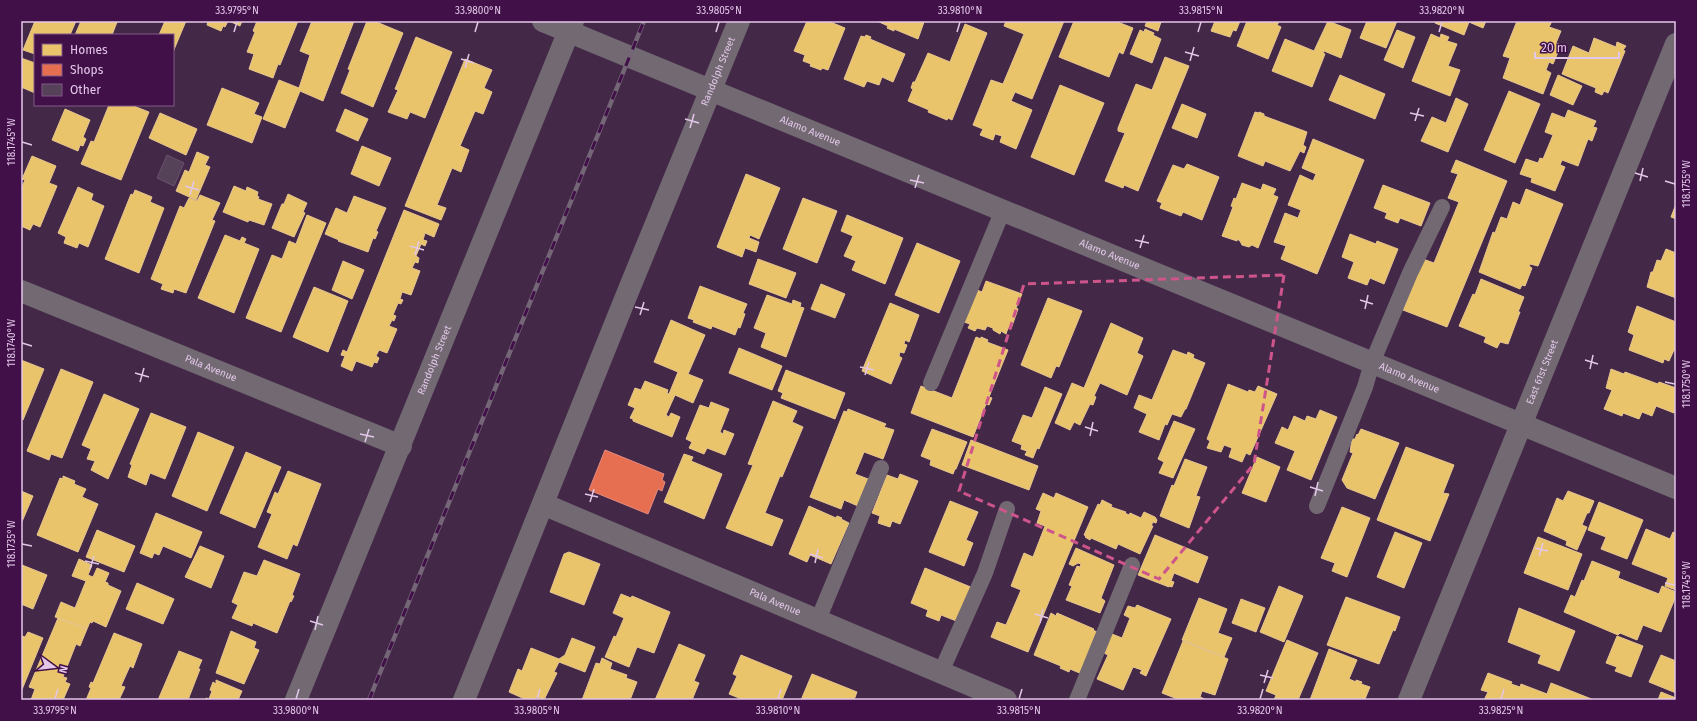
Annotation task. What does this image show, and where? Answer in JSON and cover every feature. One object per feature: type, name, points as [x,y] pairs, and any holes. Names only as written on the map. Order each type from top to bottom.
[{"type":"street","name":"Alamo Avenue","points":[[544,21],[571,26],[712,90],[1676,488]]},
{"type":"street","name":"Randolph Street","points":[[464,700],[625,299],[739,21]]},
{"type":"street","name":"Randolph Street","points":[[296,700],[401,446],[571,26]]},
{"type":"street","name":"East 61st Street","points":[[1409,700],[1676,44]]},
{"type":"street","name":"Pala Avenue","points":[[21,291],[401,446]]},
{"type":"street","name":"Pala Avenue","points":[[543,504],[1006,700]]},
{"type":"lane","points":[[1317,506],[1365,387],[1372,363],[1410,273],[1442,207]]},
{"type":"lane","points":[[931,383],[1003,210]]},
{"type":"lane","points":[[818,620],[881,468]]},
{"type":"lane","points":[[941,672],[985,573],[1007,509]]},
{"type":"lane","points":[[1077,700],[1132,565]]},
{"type":"highlighted area","points":[[1284,275],[1254,464],[1159,579],[959,491],[1024,284]]},
{"type":"building: Homes","points":[[35,21],[76,21],[70,34],[34,34],[34,54],[23,50]]},
{"type":"building: Homes","points":[[81,21],[117,22],[112,34],[75,34]]},
{"type":"building: Homes","points":[[165,21],[186,21],[174,50],[174,34],[159,34]]},
{"type":"building: Homes","points":[[208,21],[228,21],[225,27],[223,26],[221,31],[207,25]]},
{"type":"building: Homes","points":[[229,21],[242,21],[240,26]]},
{"type":"building: Homes","points":[[257,21],[298,21],[273,78],[249,69],[254,54],[247,52],[255,32],[253,31]]},
{"type":"building: Homes","points":[[312,21],[354,21],[323,101],[300,91],[285,128],[263,119],[279,80],[299,88],[310,55],[300,51]]},
{"type":"building: Homes","points":[[367,21],[374,21],[403,33],[373,107],[341,93],[350,70],[348,69]]},
{"type":"building: Homes","points":[[807,21],[828,21],[845,28],[828,70],[822,68],[821,70],[810,66],[811,64],[803,61],[805,55],[794,51]]},
{"type":"building: Homes","points":[[877,21],[924,22],[918,39],[894,29],[894,31],[887,28],[888,26]]},
{"type":"building: Homes","points":[[1006,21],[1064,21],[1032,99],[1015,92],[1011,101],[1032,110],[1016,149],[1000,142],[1002,136],[995,134],[993,140],[980,135],[983,129],[973,125],[991,80],[1003,84],[1024,34],[1004,26]]},
{"type":"building: Homes","points":[[1074,21],[1115,21],[1133,28],[1123,54],[1119,52],[1109,77],[1059,57]]},
{"type":"building: Homes","points":[[1147,21],[1163,22],[1161,22],[1158,31],[1145,26]]},
{"type":"building: Homes","points":[[1215,21],[1240,21],[1236,31],[1233,30],[1230,37],[1211,31]]},
{"type":"building: Homes","points":[[1247,21],[1279,22],[1277,25],[1281,27],[1268,59],[1237,46]]},
{"type":"building: Homes","points":[[1328,21],[1351,30],[1341,58],[1324,51],[1323,53],[1325,54],[1312,87],[1272,71],[1285,39],[1314,51]]},
{"type":"building: Homes","points":[[1367,21],[1397,21],[1386,48],[1360,38]]},
{"type":"building: Homes","points":[[1435,21],[1486,21],[1483,28],[1469,22],[1464,35],[1435,23]]},
{"type":"building: Homes","points":[[1517,21],[1552,21],[1549,27],[1561,31],[1556,43],[1561,45],[1553,64],[1549,62],[1546,70],[1551,73],[1543,94],[1503,78],[1510,58],[1503,56]]},
{"type":"building: Homes","points":[[965,24],[987,33],[952,120],[948,118],[947,120],[908,101],[913,89],[911,88],[913,82],[915,82],[928,53],[950,62]]},
{"type":"building: Homes","points":[[1145,29],[1154,33],[1153,35],[1161,39],[1152,63],[1130,54],[1140,30],[1144,32]]},
{"type":"building: Homes","points":[[1397,30],[1415,37],[1403,68],[1384,60]]},
{"type":"building: Homes","points":[[1431,34],[1440,38],[1441,34],[1449,37],[1447,41],[1457,44],[1448,66],[1460,70],[1450,96],[1412,81]]},
{"type":"building: Homes","points":[[866,35],[871,37],[870,39],[905,54],[893,82],[882,77],[879,85],[867,81],[864,87],[844,79],[861,36],[865,37]]},
{"type":"building: Homes","points":[[416,37],[452,52],[425,118],[410,112],[407,119],[388,112],[398,90],[395,89]]},
{"type":"building: Homes","points":[[1594,38],[1616,47],[1617,42],[1626,46],[1623,50],[1625,51],[1608,93],[1604,91],[1602,95],[1595,92],[1596,88],[1562,74],[1573,46],[1589,53]]},
{"type":"building: Homes","points":[[1165,57],[1189,66],[1138,191],[1124,185],[1123,188],[1105,181],[1125,133],[1118,131],[1118,128],[1136,84],[1152,90]]},
{"type":"building: Homes","points":[[21,58],[34,63],[34,93],[21,87]]},
{"type":"building: Homes","points":[[465,59],[492,70],[484,88],[492,92],[483,114],[475,111],[460,146],[469,150],[461,172],[452,168],[437,205],[446,208],[441,220],[405,206]]},
{"type":"building: Homes","points":[[1340,75],[1385,94],[1375,119],[1329,100]]},
{"type":"building: Homes","points":[[1558,75],[1582,86],[1573,105],[1550,95]]},
{"type":"building: Homes","points":[[1060,85],[1104,103],[1074,175],[1031,157]]},
{"type":"building: Homes","points":[[222,88],[259,103],[254,114],[262,117],[252,143],[207,125]]},
{"type":"building: Homes","points":[[1509,91],[1540,104],[1515,163],[1484,150]]},
{"type":"building: Homes","points":[[1456,98],[1468,104],[1448,152],[1421,141],[1432,117],[1446,123]]},
{"type":"building: Homes","points":[[1182,104],[1206,114],[1197,138],[1172,128]]},
{"type":"building: Homes","points":[[109,106],[134,106],[149,112],[121,180],[81,164],[91,141],[94,142]]},
{"type":"building: Homes","points":[[65,109],[90,120],[83,137],[86,139],[83,146],[80,145],[78,151],[52,140]]},
{"type":"building: Homes","points":[[345,109],[368,119],[358,141],[336,131]]},
{"type":"building: Homes","points":[[1568,110],[1596,121],[1593,127],[1597,128],[1592,141],[1588,139],[1578,166],[1562,160],[1560,165],[1565,167],[1555,191],[1531,182],[1532,178],[1520,174],[1526,159],[1538,163],[1540,158],[1543,159],[1553,135],[1545,132],[1552,113],[1565,118]]},
{"type":"building: Homes","points":[[1255,112],[1259,112],[1264,114],[1264,116],[1307,132],[1303,145],[1306,147],[1304,153],[1300,151],[1290,171],[1265,161],[1263,166],[1238,156]]},
{"type":"building: Homes","points":[[160,113],[197,129],[186,155],[149,138]]},
{"type":"building: Homes","points":[[1313,139],[1364,160],[1317,274],[1281,259],[1286,246],[1274,242],[1285,213],[1298,218],[1301,210],[1288,205],[1300,175],[1313,181],[1316,174],[1302,168]]},
{"type":"building: Homes","points":[[362,146],[391,158],[379,186],[351,174]]},
{"type":"building: Homes","points":[[197,152],[209,157],[205,165],[210,167],[196,200],[176,191],[185,170],[189,172]]},
{"type":"building: Homes","points":[[32,156],[56,166],[49,183],[57,186],[40,227],[33,224],[30,230],[21,226],[21,189],[25,180],[22,179]]},
{"type":"building: Homes","points":[[1456,160],[1507,181],[1447,327],[1403,310],[1423,259],[1434,263],[1459,202],[1448,198],[1458,174],[1451,172]]},
{"type":"building: Homes","points":[[1187,164],[1219,177],[1202,220],[1183,212],[1181,216],[1160,208],[1162,203],[1157,201],[1173,165],[1184,169]]},
{"type":"building: Homes","points":[[746,174],[780,188],[759,239],[750,235],[749,238],[759,242],[756,252],[745,248],[742,257],[717,247]]},
{"type":"building: Homes","points":[[1242,183],[1261,190],[1263,184],[1276,189],[1273,195],[1278,197],[1258,248],[1252,245],[1249,247],[1242,245],[1237,239],[1237,241],[1222,236],[1233,207],[1231,206],[1234,198],[1236,199]]},
{"type":"building: Homes","points":[[1383,185],[1430,203],[1421,226],[1400,218],[1398,223],[1385,218],[1387,213],[1374,208]]},
{"type":"building: Homes","points":[[234,186],[246,191],[247,187],[258,192],[258,199],[272,204],[264,225],[249,220],[248,222],[223,212]]},
{"type":"building: Homes","points":[[78,187],[93,194],[91,200],[104,206],[88,247],[79,243],[77,248],[64,243],[66,237],[58,233]]},
{"type":"building: Homes","points":[[1526,189],[1563,204],[1538,266],[1530,264],[1529,266],[1532,268],[1525,286],[1522,285],[1520,289],[1479,272],[1493,232],[1495,233],[1501,217],[1507,219],[1513,202],[1520,205]]},
{"type":"building: Homes","points":[[135,190],[152,197],[150,202],[164,208],[139,273],[105,259],[131,194],[133,195]]},
{"type":"building: Homes","points":[[288,194],[307,203],[303,212],[305,213],[294,237],[272,228]]},
{"type":"building: Homes","points":[[200,195],[220,203],[212,220],[215,221],[186,293],[174,289],[173,293],[161,289],[163,284],[151,279],[180,206],[184,208],[189,198],[197,201]]},
{"type":"building: Homes","points":[[354,196],[386,208],[376,231],[378,232],[375,239],[373,238],[368,252],[338,241],[339,240],[325,234],[336,208],[347,213]]},
{"type":"building: Homes","points":[[803,198],[837,211],[817,263],[783,249]]},
{"type":"building: Homes","points":[[1676,204],[1676,219],[1671,217]]},
{"type":"building: Homes","points":[[404,210],[439,224],[434,237],[425,233],[423,240],[427,241],[425,246],[421,244],[416,256],[419,258],[418,263],[415,262],[412,268],[420,271],[411,295],[402,292],[400,299],[403,300],[401,304],[398,303],[393,315],[396,316],[394,321],[392,320],[389,326],[397,329],[387,353],[379,350],[376,356],[379,358],[377,363],[374,362],[372,367],[356,361],[352,371],[341,366],[345,356],[341,355],[343,350],[347,352]]},
{"type":"building: Homes","points":[[307,215],[326,223],[281,332],[246,318],[272,255],[282,259],[289,241],[296,244]]},
{"type":"building: Homes","points":[[847,215],[903,238],[885,284],[852,270],[856,261],[844,256],[853,236],[841,231]]},
{"type":"building: Homes","points":[[1350,234],[1376,244],[1377,241],[1398,249],[1384,284],[1370,278],[1367,285],[1348,278],[1354,262],[1342,257]]},
{"type":"building: Homes","points":[[225,235],[240,241],[242,237],[246,239],[244,243],[259,249],[234,313],[198,298]]},
{"type":"building: Homes","points":[[917,243],[960,261],[939,313],[895,295]]},
{"type":"building: Homes","points":[[1666,249],[1676,253],[1676,298],[1647,287],[1651,272],[1653,272],[1657,260],[1661,261]]},
{"type":"building: Homes","points":[[758,259],[796,273],[786,298],[749,284]]},
{"type":"building: Homes","points":[[343,261],[364,270],[352,299],[332,290]]},
{"type":"building: Homes","points":[[1481,279],[1524,297],[1508,344],[1500,342],[1497,348],[1484,342],[1486,337],[1459,326],[1473,294],[1475,295]]},
{"type":"building: Homes","points":[[986,281],[1022,294],[1016,308],[1018,309],[1011,329],[1008,328],[1006,334],[1001,331],[1000,334],[993,330],[993,328],[987,326],[985,330],[977,328],[975,331],[968,328],[970,324],[964,322],[977,290],[982,292]]},
{"type":"building: Homes","points":[[821,284],[845,294],[835,318],[811,309]]},
{"type":"building: Homes","points":[[700,286],[747,304],[743,313],[745,314],[740,328],[738,327],[735,335],[712,326],[711,329],[693,322],[694,320],[688,318]]},
{"type":"building: Homes","points":[[314,287],[348,301],[328,352],[293,337]]},
{"type":"building: Homes","points":[[767,295],[792,304],[793,300],[801,303],[800,307],[804,308],[786,357],[761,347],[766,333],[754,328]]},
{"type":"building: Homes","points":[[1048,298],[1082,311],[1059,367],[1056,366],[1051,378],[1021,365]]},
{"type":"building: Homes","points":[[890,303],[919,315],[909,342],[905,340],[904,344],[907,345],[904,353],[900,352],[899,356],[902,358],[891,384],[862,371]]},
{"type":"building: Homes","points":[[1637,306],[1676,322],[1676,351],[1674,350],[1669,361],[1664,359],[1663,363],[1629,350],[1634,335],[1628,332]]},
{"type":"building: Homes","points":[[671,320],[705,335],[688,374],[703,380],[693,403],[675,395],[666,415],[669,417],[671,413],[680,417],[672,437],[633,421],[633,419],[630,418],[635,408],[628,405],[635,388],[641,390],[645,381],[668,390],[667,393],[669,394],[678,372],[654,362]]},
{"type":"building: Homes","points":[[1111,323],[1143,338],[1137,353],[1143,356],[1127,395],[1100,383],[1094,396],[1096,397],[1093,405],[1090,404],[1080,425],[1074,422],[1070,430],[1055,423],[1072,383],[1084,388]]},
{"type":"building: Homes","points":[[976,337],[981,339],[981,337],[988,340],[987,342],[1008,350],[989,397],[992,398],[989,405],[986,404],[973,437],[911,413],[921,386],[952,398]]},
{"type":"building: Homes","points":[[739,348],[782,366],[772,390],[729,373]]},
{"type":"building: Homes","points":[[1173,350],[1187,355],[1188,352],[1194,355],[1193,358],[1205,363],[1186,409],[1181,417],[1172,414],[1167,425],[1165,424],[1159,440],[1139,432],[1147,414],[1134,408],[1139,395],[1152,400]]},
{"type":"building: Homes","points":[[21,360],[44,369],[23,420],[21,419]]},
{"type":"building: Homes","points":[[61,369],[93,382],[62,458],[51,454],[49,460],[27,451]]},
{"type":"building: Homes","points":[[1611,369],[1624,374],[1625,372],[1658,384],[1659,382],[1676,388],[1676,408],[1674,413],[1656,406],[1652,416],[1642,412],[1639,419],[1623,413],[1622,416],[1604,409],[1612,390],[1606,388]]},
{"type":"building: Homes","points":[[786,370],[845,393],[835,419],[781,398],[783,393],[778,391]]},
{"type":"building: Homes","points":[[1228,384],[1248,392],[1249,390],[1255,392],[1258,386],[1277,394],[1250,455],[1246,453],[1242,462],[1229,457],[1232,448],[1224,445],[1221,452],[1207,448],[1210,441],[1207,439]]},
{"type":"building: Homes","points":[[1045,387],[1062,394],[1039,449],[1037,448],[1033,458],[1025,455],[1027,451],[1021,449],[1022,445],[1012,441],[1023,415],[1032,418]]},
{"type":"building: Homes","points":[[104,394],[139,409],[108,479],[91,470],[95,461],[87,459],[91,449],[82,445]]},
{"type":"building: Homes","points":[[773,401],[797,411],[792,422],[803,427],[782,477],[780,476],[765,513],[783,520],[772,546],[726,528],[753,465],[748,464]]},
{"type":"building: Homes","points":[[711,402],[729,409],[720,432],[723,434],[724,430],[734,434],[725,455],[707,448],[704,454],[689,448],[692,442],[686,439],[700,405],[709,408]]},
{"type":"building: Homes","points":[[848,409],[886,424],[884,427],[894,430],[883,459],[864,452],[855,474],[868,479],[858,506],[844,500],[841,509],[810,497],[844,411],[847,412]]},
{"type":"building: Homes","points":[[1320,410],[1337,417],[1311,480],[1287,470],[1295,451],[1275,443],[1282,427],[1288,430],[1294,416],[1305,421],[1307,416],[1316,419]]},
{"type":"building: Homes","points":[[151,413],[186,427],[165,479],[150,473],[146,485],[128,477],[132,465],[130,464]]},
{"type":"building: Homes","points":[[1174,421],[1195,429],[1173,478],[1159,473],[1164,462],[1158,459]]},
{"type":"building: Homes","points":[[932,429],[967,442],[953,474],[930,465],[931,460],[921,456]]},
{"type":"building: Homes","points":[[1361,429],[1399,443],[1375,499],[1347,488],[1342,480],[1353,453],[1350,452],[1352,439],[1355,439]]},
{"type":"building: Homes","points":[[198,432],[234,447],[207,511],[172,496]]},
{"type":"building: Homes","points":[[971,440],[1038,466],[1029,490],[962,465]]},
{"type":"building: Homes","points":[[1406,447],[1454,465],[1443,493],[1449,494],[1430,541],[1377,520]]},
{"type":"building: Homes","points":[[246,452],[281,467],[255,528],[220,513]]},
{"type":"building: Homes","points":[[684,454],[693,457],[691,461],[722,474],[704,519],[664,502]]},
{"type":"building: Homes","points":[[1257,457],[1280,467],[1266,502],[1242,493]]},
{"type":"building: Homes","points":[[1185,459],[1207,467],[1196,496],[1200,497],[1189,528],[1160,516],[1172,485],[1174,486]]},
{"type":"building: Homes","points":[[288,471],[321,484],[297,546],[293,544],[287,559],[258,547],[272,514],[267,512],[275,492],[278,494]]},
{"type":"building: Homes","points":[[900,474],[918,481],[900,524],[892,521],[890,527],[878,523],[880,516],[872,513],[887,475],[898,479]]},
{"type":"building: Homes","points":[[63,476],[75,481],[74,484],[86,489],[82,497],[98,504],[78,552],[37,535],[60,478],[63,479]]},
{"type":"building: Homes","points":[[21,491],[33,496],[21,524]]},
{"type":"building: Homes","points":[[1568,491],[1594,501],[1582,525],[1587,527],[1577,550],[1566,545],[1567,541],[1544,531],[1557,498],[1563,501]]},
{"type":"building: Homes","points":[[1043,493],[1054,498],[1056,493],[1088,507],[1028,652],[991,637],[997,622],[1006,625],[1021,590],[1011,586],[1024,553],[1033,557],[1045,526],[1037,523],[1041,511],[1036,509]]},
{"type":"building: Homes","points":[[1102,500],[1112,505],[1111,507],[1126,512],[1125,513],[1129,515],[1130,513],[1141,518],[1144,512],[1155,517],[1157,520],[1156,523],[1153,522],[1151,526],[1153,526],[1140,554],[1118,544],[1116,549],[1091,538],[1090,540],[1085,537],[1086,536],[1084,535],[1098,504],[1100,505]]},
{"type":"building: Homes","points":[[950,501],[978,512],[966,540],[973,543],[964,566],[929,552]]},
{"type":"building: Homes","points":[[1599,502],[1643,520],[1627,559],[1601,549],[1606,537],[1588,530]]},
{"type":"building: Homes","points":[[809,506],[836,518],[837,516],[842,518],[841,519],[849,523],[831,564],[810,555],[807,562],[789,554]]},
{"type":"building: Homes","points":[[1342,507],[1370,518],[1347,577],[1332,571],[1335,563],[1321,558]]},
{"type":"building: Homes","points":[[156,513],[202,532],[191,558],[163,546],[159,555],[154,553],[152,558],[140,553]]},
{"type":"building: Homes","points":[[1646,529],[1670,539],[1673,532],[1676,533],[1676,590],[1665,586],[1668,578],[1632,564]]},
{"type":"building: Homes","points":[[97,530],[135,546],[124,572],[86,557]]},
{"type":"building: Homes","points":[[1395,532],[1422,543],[1404,588],[1377,577]]},
{"type":"building: Homes","points":[[1155,535],[1208,557],[1198,583],[1174,573],[1171,581],[1174,582],[1172,587],[1169,587],[1138,575]]},
{"type":"building: Homes","points":[[1538,537],[1582,554],[1568,590],[1524,573]]},
{"type":"building: Homes","points":[[200,546],[224,556],[211,588],[185,577]]},
{"type":"building: Homes","points":[[1076,548],[1114,565],[1101,598],[1105,601],[1100,613],[1066,600],[1072,586],[1069,585],[1077,566],[1080,567],[1081,564],[1078,563],[1073,566],[1069,564]]},
{"type":"building: Homes","points":[[569,552],[600,564],[584,605],[550,592],[564,554]]},
{"type":"building: Homes","points":[[79,559],[92,565],[88,575],[93,577],[97,568],[109,573],[105,582],[121,591],[106,627],[93,621],[92,623],[90,622],[87,629],[55,617],[61,602],[75,608],[86,581],[72,576]]},
{"type":"building: Homes","points":[[264,560],[300,574],[292,595],[294,596],[291,602],[290,601],[277,633],[253,623],[252,626],[232,618],[238,605],[232,602],[244,572],[257,576]]},
{"type":"building: Homes","points":[[1592,561],[1620,572],[1618,578],[1659,594],[1662,586],[1676,592],[1676,596],[1661,632],[1643,625],[1637,640],[1620,633],[1618,635],[1564,612],[1571,595],[1575,597],[1582,580],[1584,581]]},
{"type":"building: Homes","points":[[22,565],[47,575],[33,609],[21,604]]},
{"type":"building: Homes","points":[[925,568],[973,588],[959,622],[941,615],[939,621],[926,616],[928,610],[911,603]]},
{"type":"building: Homes","points":[[137,583],[174,599],[163,624],[126,609]]},
{"type":"building: Homes","points":[[1279,586],[1303,596],[1284,642],[1260,632]]},
{"type":"building: Homes","points":[[621,594],[631,598],[632,596],[670,612],[654,653],[637,647],[629,667],[605,657],[624,618],[613,613]]},
{"type":"building: Homes","points":[[1346,597],[1400,617],[1379,664],[1327,645]]},
{"type":"building: Homes","points":[[1199,598],[1227,609],[1218,633],[1232,638],[1224,657],[1182,640]]},
{"type":"building: Homes","points":[[1241,599],[1265,608],[1256,632],[1232,623]]},
{"type":"building: Homes","points":[[1137,605],[1171,619],[1146,676],[1140,673],[1142,670],[1133,667],[1123,690],[1097,679],[1108,655],[1104,653],[1112,634],[1122,638],[1130,618],[1124,615],[1128,606],[1135,608]]},
{"type":"building: Homes","points":[[1519,608],[1575,631],[1559,671],[1538,663],[1541,655],[1508,642]]},
{"type":"building: Homes","points":[[1051,613],[1056,616],[1057,613],[1094,629],[1093,630],[1099,633],[1082,674],[1070,669],[1069,672],[1060,668],[1061,666],[1034,655]]},
{"type":"building: Homes","points":[[58,618],[87,629],[80,646],[76,644],[63,677],[67,678],[65,682],[70,684],[63,700],[31,700],[35,689],[29,687]]},
{"type":"building: Homes","points":[[231,631],[256,642],[254,648],[259,650],[244,684],[216,673]]},
{"type":"building: Homes","points":[[28,632],[43,638],[21,692],[21,636],[25,637]]},
{"type":"building: Homes","points":[[114,633],[142,644],[133,668],[130,666],[121,686],[125,687],[119,700],[86,700],[91,688],[89,687],[91,682],[93,683]]},
{"type":"building: Homes","points":[[1617,636],[1643,646],[1631,677],[1615,671],[1617,667],[1606,663]]},
{"type":"building: Homes","points":[[572,638],[595,647],[585,672],[559,662],[554,672],[557,673],[544,700],[536,697],[535,700],[527,700],[509,692],[518,669],[522,671],[531,648],[559,659],[565,655]]},
{"type":"building: Homes","points":[[1287,640],[1318,653],[1298,700],[1274,700],[1276,695],[1266,691]]},
{"type":"building: Homes","points":[[1183,641],[1228,659],[1215,695],[1202,691],[1200,697],[1207,700],[1180,700],[1162,693]]},
{"type":"building: Homes","points":[[679,644],[705,655],[694,681],[699,683],[692,700],[655,700]]},
{"type":"building: Homes","points":[[1329,649],[1357,660],[1349,679],[1356,682],[1356,680],[1362,682],[1361,684],[1370,687],[1365,699],[1367,700],[1310,700]]},
{"type":"building: Homes","points":[[179,651],[202,660],[188,700],[158,700]]},
{"type":"building: Homes","points":[[741,655],[792,676],[782,700],[739,700],[739,698],[729,694],[737,676],[733,674]]},
{"type":"building: Homes","points":[[1661,655],[1676,661],[1676,693],[1649,682]]},
{"type":"building: Homes","points":[[602,658],[612,663],[610,669],[627,675],[626,678],[637,682],[630,700],[582,700],[596,663],[600,664]]},
{"type":"building: Homes","points":[[1488,673],[1512,682],[1511,684],[1520,687],[1521,684],[1547,694],[1551,683],[1594,700],[1484,700],[1488,692],[1481,690]]},
{"type":"building: Homes","points":[[812,674],[857,692],[854,700],[801,700]]},
{"type":"building: Homes","points":[[216,680],[242,691],[238,700],[206,700],[206,698],[209,699],[212,691],[210,690],[213,682],[216,684]]},
{"type":"building: Homes","points":[[1661,692],[1676,698],[1676,700],[1658,700]]},
{"type":"building: Shops","points":[[605,450],[664,474],[662,480],[665,482],[662,491],[658,489],[648,514],[589,490]]},
{"type":"building: Other","points":[[167,155],[184,163],[174,186],[157,178]]},
{"type":"railway","points":[[369,700],[644,21]]}]
